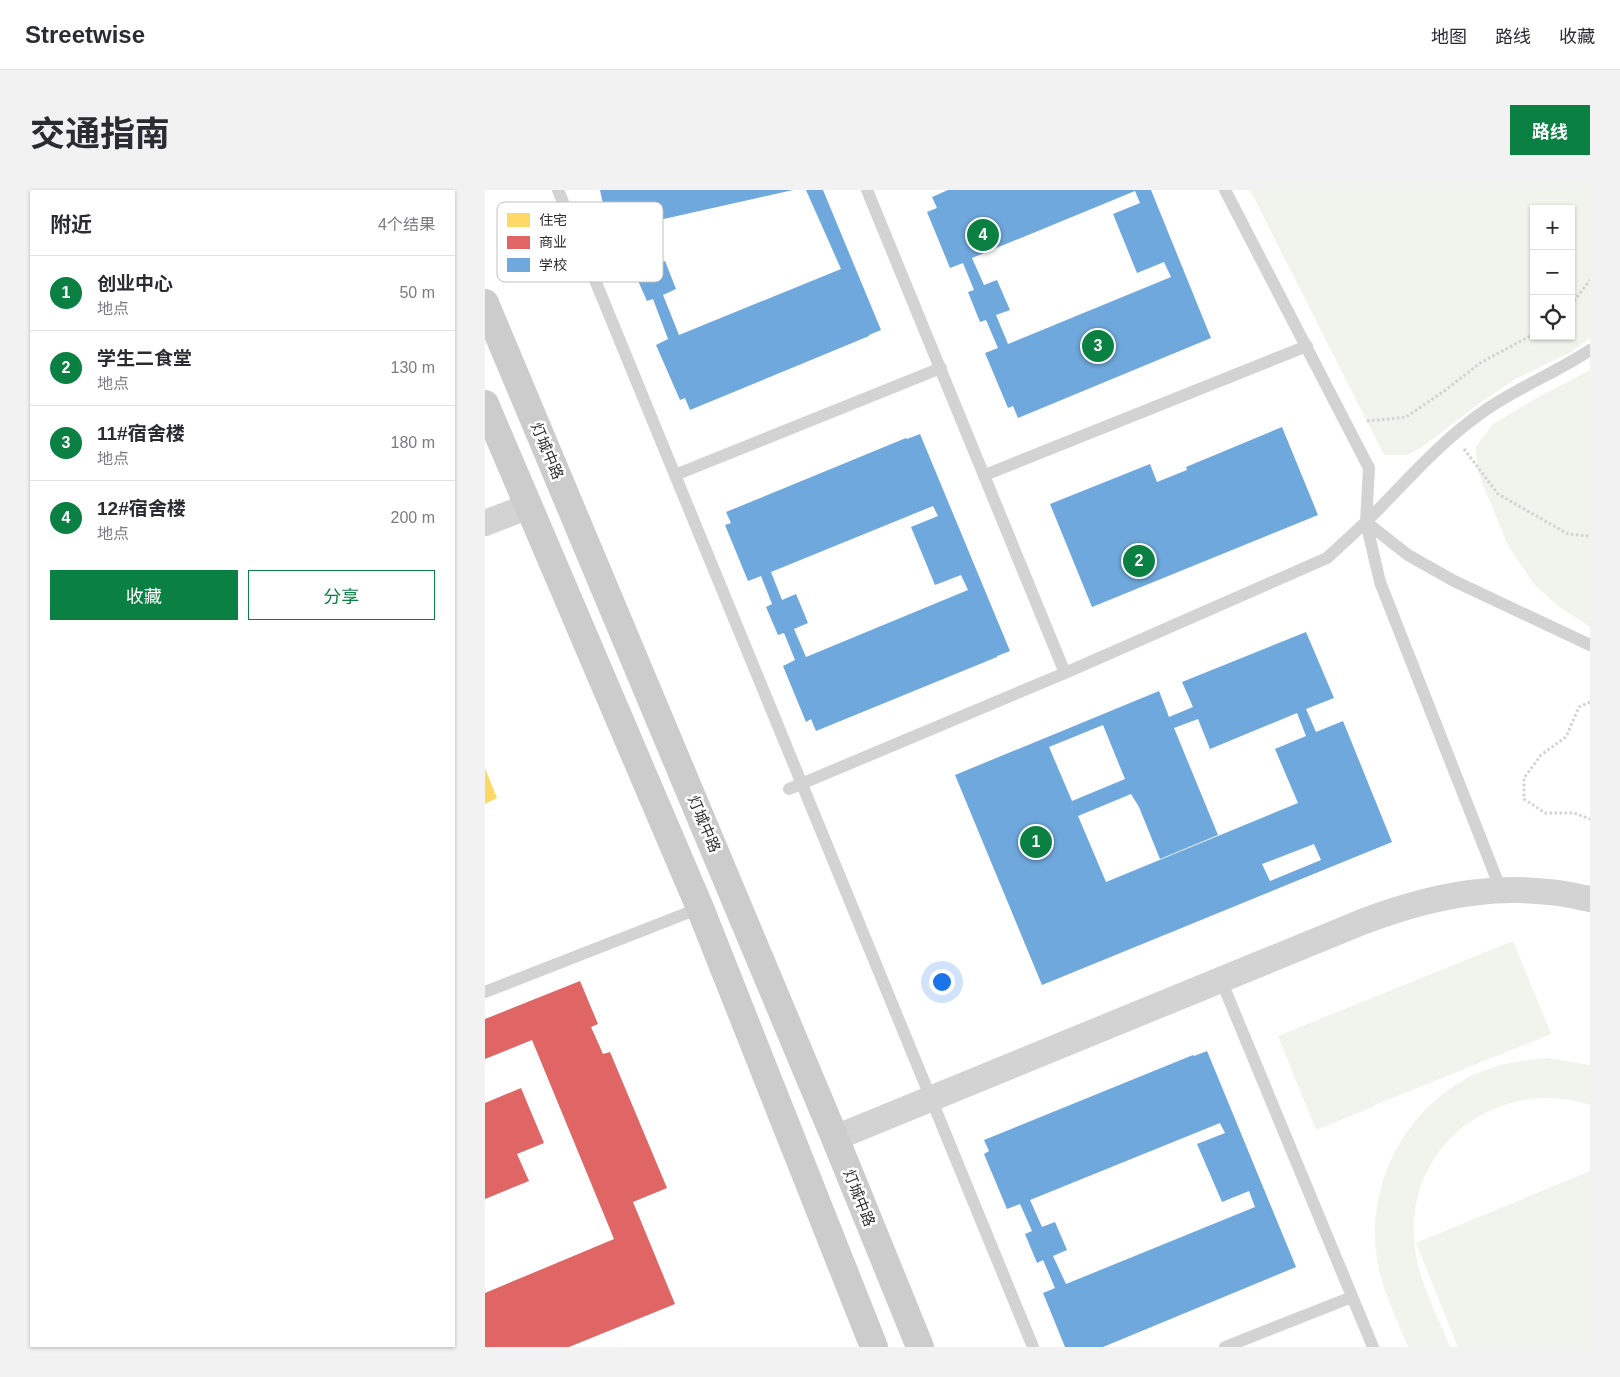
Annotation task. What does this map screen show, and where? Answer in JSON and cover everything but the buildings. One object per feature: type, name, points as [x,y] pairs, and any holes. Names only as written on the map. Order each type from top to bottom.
[{"type":"main road","name":"灯城中路","points":[[485,303],[835,1138],[920,1347]]},
{"type":"main road","points":[[485,404],[701,908],[874,1347]]},
{"type":"street","points":[[485,523],[529,506]]},
{"type":"street","points":[[835,1138],[1362,922],[1402,908],[1438,898],[1501,890],[1544,892],[1590,899]]},
{"type":"lane","points":[[558,190],[563,202]]},
{"type":"lane","points":[[867,190],[1065,673]]},
{"type":"lane","points":[[1225,190],[1369,468],[1366,522],[1380,582],[1501,890]]},
{"type":"lane","points":[[596,282],[675,475],[795,786],[931,1099],[1033,1347]]},
{"type":"lane","points":[[985,475],[1307,346]]},
{"type":"lane","points":[[795,786],[1065,673],[1327,558],[1453,435],[1489,408],[1590,350]]},
{"type":"lane","points":[[675,475],[941,368]]},
{"type":"lane","points":[[1366,522],[1409,555],[1453,581],[1590,645]]},
{"type":"lane","points":[[485,992],[701,908]]},
{"type":"lane","points":[[1221,980],[1373,1347]]},
{"type":"lane","points":[[1225,1347],[1352,1297]]},
{"type":"path","points":[[1575,299],[1590,280]]},
{"type":"path","points":[[1346,424],[1406,417],[1443,392],[1480,363],[1530,336]]},
{"type":"path","points":[[1453,435],[1498,494],[1568,534],[1590,536]]},
{"type":"path","points":[[1590,702],[1579,707],[1566,737],[1541,755],[1524,778],[1524,799],[1545,813],[1574,813],[1590,819]]},
{"type":"shaded area","points":[[1250,190],[1590,190],[1590,338],[1571,352],[1514,380],[1481,402],[1421,448],[1407,455],[1384,455]]},
{"type":"shaded area","points":[[1590,370],[1590,627],[1558,606],[1534,584],[1508,546],[1477,469],[1476,446],[1493,424],[1533,400]]},
{"type":"shaded area","points":[[1513,941],[1551,1034],[1375,1105],[1367,1087],[1375,1106],[1316,1130],[1278,1036]]},
{"type":"shaded area","points":[[1548,1058],[1590,1065],[1590,1105],[1557,1098],[1525,1100],[1494,1109],[1467,1124],[1444,1145],[1427,1171],[1417,1202],[1414,1236],[1415,1250],[1427,1293],[1450,1347],[1408,1347],[1385,1289],[1376,1253],[1375,1225],[1379,1198],[1386,1172],[1398,1147],[1413,1124],[1431,1104],[1453,1087],[1478,1073],[1503,1064]]},
{"type":"shaded area","points":[[1590,1171],[1590,1347],[1458,1347],[1416,1243]]},
{"type":"place","name":"12#宿舍楼","points":[[983,235]]},
{"type":"place","name":"11#宿舍楼","points":[[1098,346]]},
{"type":"place","name":"学生二食堂","points":[[1139,561]]},
{"type":"place","name":"创业中心","points":[[1036,842]]}]
